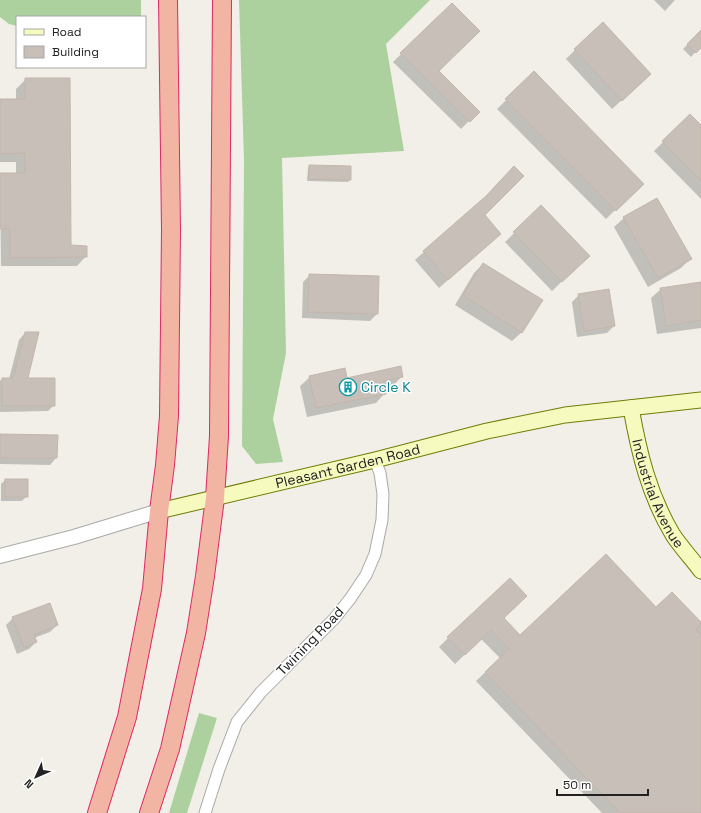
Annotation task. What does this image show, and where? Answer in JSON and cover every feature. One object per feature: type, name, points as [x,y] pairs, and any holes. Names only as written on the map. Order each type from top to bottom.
[{"type":"highway","points":[[97,813],[127,717],[152,589],[165,465],[169,416],[171,230],[168,0]]},
{"type":"highway","points":[[149,813],[170,749],[196,633],[215,498],[219,436],[222,0]]},
{"type":"main road","name":"Pleasant Garden Road","points":[[159,511],[375,460],[494,429],[565,415],[701,400]]},
{"type":"main road","name":"Industrial Avenue","points":[[631,408],[639,450],[653,494],[674,535],[701,571]]},
{"type":"street","name":"Twining Road","points":[[205,813],[219,769],[237,722],[261,692],[334,619],[366,575],[375,554],[382,520],[383,494],[380,473],[375,460]]},
{"type":"street","name":"Pleasant Garden Road","points":[[0,556],[74,537],[159,511]]},
{"type":"green space","points":[[0,0],[141,0],[141,16],[16,16],[16,26],[9,24],[0,17]]},
{"type":"green space","points":[[239,0],[430,0],[386,44],[404,151],[282,158],[286,353],[273,419],[283,462],[256,464],[242,446],[244,160]]},
{"type":"green space","points":[[199,713],[217,718],[187,813],[169,813]]},
{"type":"building","points":[[452,3],[480,31],[439,71],[480,112],[470,122],[400,53]]},
{"type":"building","points":[[603,22],[651,74],[622,101],[574,49]]},
{"type":"building","points":[[701,30],[701,48],[696,53],[687,44]]},
{"type":"building","points":[[534,71],[644,184],[616,211],[505,99]]},
{"type":"building","points":[[25,78],[70,78],[71,245],[87,246],[87,257],[10,258],[10,229],[0,229],[0,173],[25,173],[25,153],[0,154],[0,99],[25,99]]},
{"type":"building","points":[[690,114],[701,125],[701,181],[662,141]]},
{"type":"building","points":[[309,165],[351,166],[351,180],[309,179]]},
{"type":"building","points":[[514,166],[524,176],[485,215],[501,234],[448,280],[423,251],[486,196]]},
{"type":"building","points":[[657,198],[692,259],[658,278],[623,217]]},
{"type":"building","points":[[541,205],[590,256],[562,282],[513,232]]},
{"type":"building","points":[[483,263],[543,300],[522,333],[463,295]]},
{"type":"building","points":[[309,274],[379,276],[378,314],[308,312]]},
{"type":"building","points":[[701,282],[701,320],[666,326],[660,288]]},
{"type":"building","points":[[609,289],[615,326],[584,331],[578,294]]},
{"type":"building","points":[[25,332],[39,332],[28,378],[55,378],[55,406],[2,406],[2,378],[13,378]]},
{"type":"building","name":"Circle K","points":[[401,366],[403,377],[383,381],[386,394],[316,408],[309,376],[345,368],[347,378]]},
{"type":"building","points":[[0,434],[58,435],[57,458],[0,458]]},
{"type":"building","points":[[5,479],[28,479],[28,497],[5,497]]},
{"type":"building","points":[[606,554],[656,607],[672,592],[701,622],[696,629],[701,635],[701,813],[620,813],[485,672],[509,649],[491,630],[465,655],[447,637],[510,578],[527,596],[504,618],[520,635]]},
{"type":"building","points":[[50,603],[58,625],[34,635],[37,642],[24,647],[12,617]]},
{"type":"place","name":"Circle K","points":[[348,387]]}]
